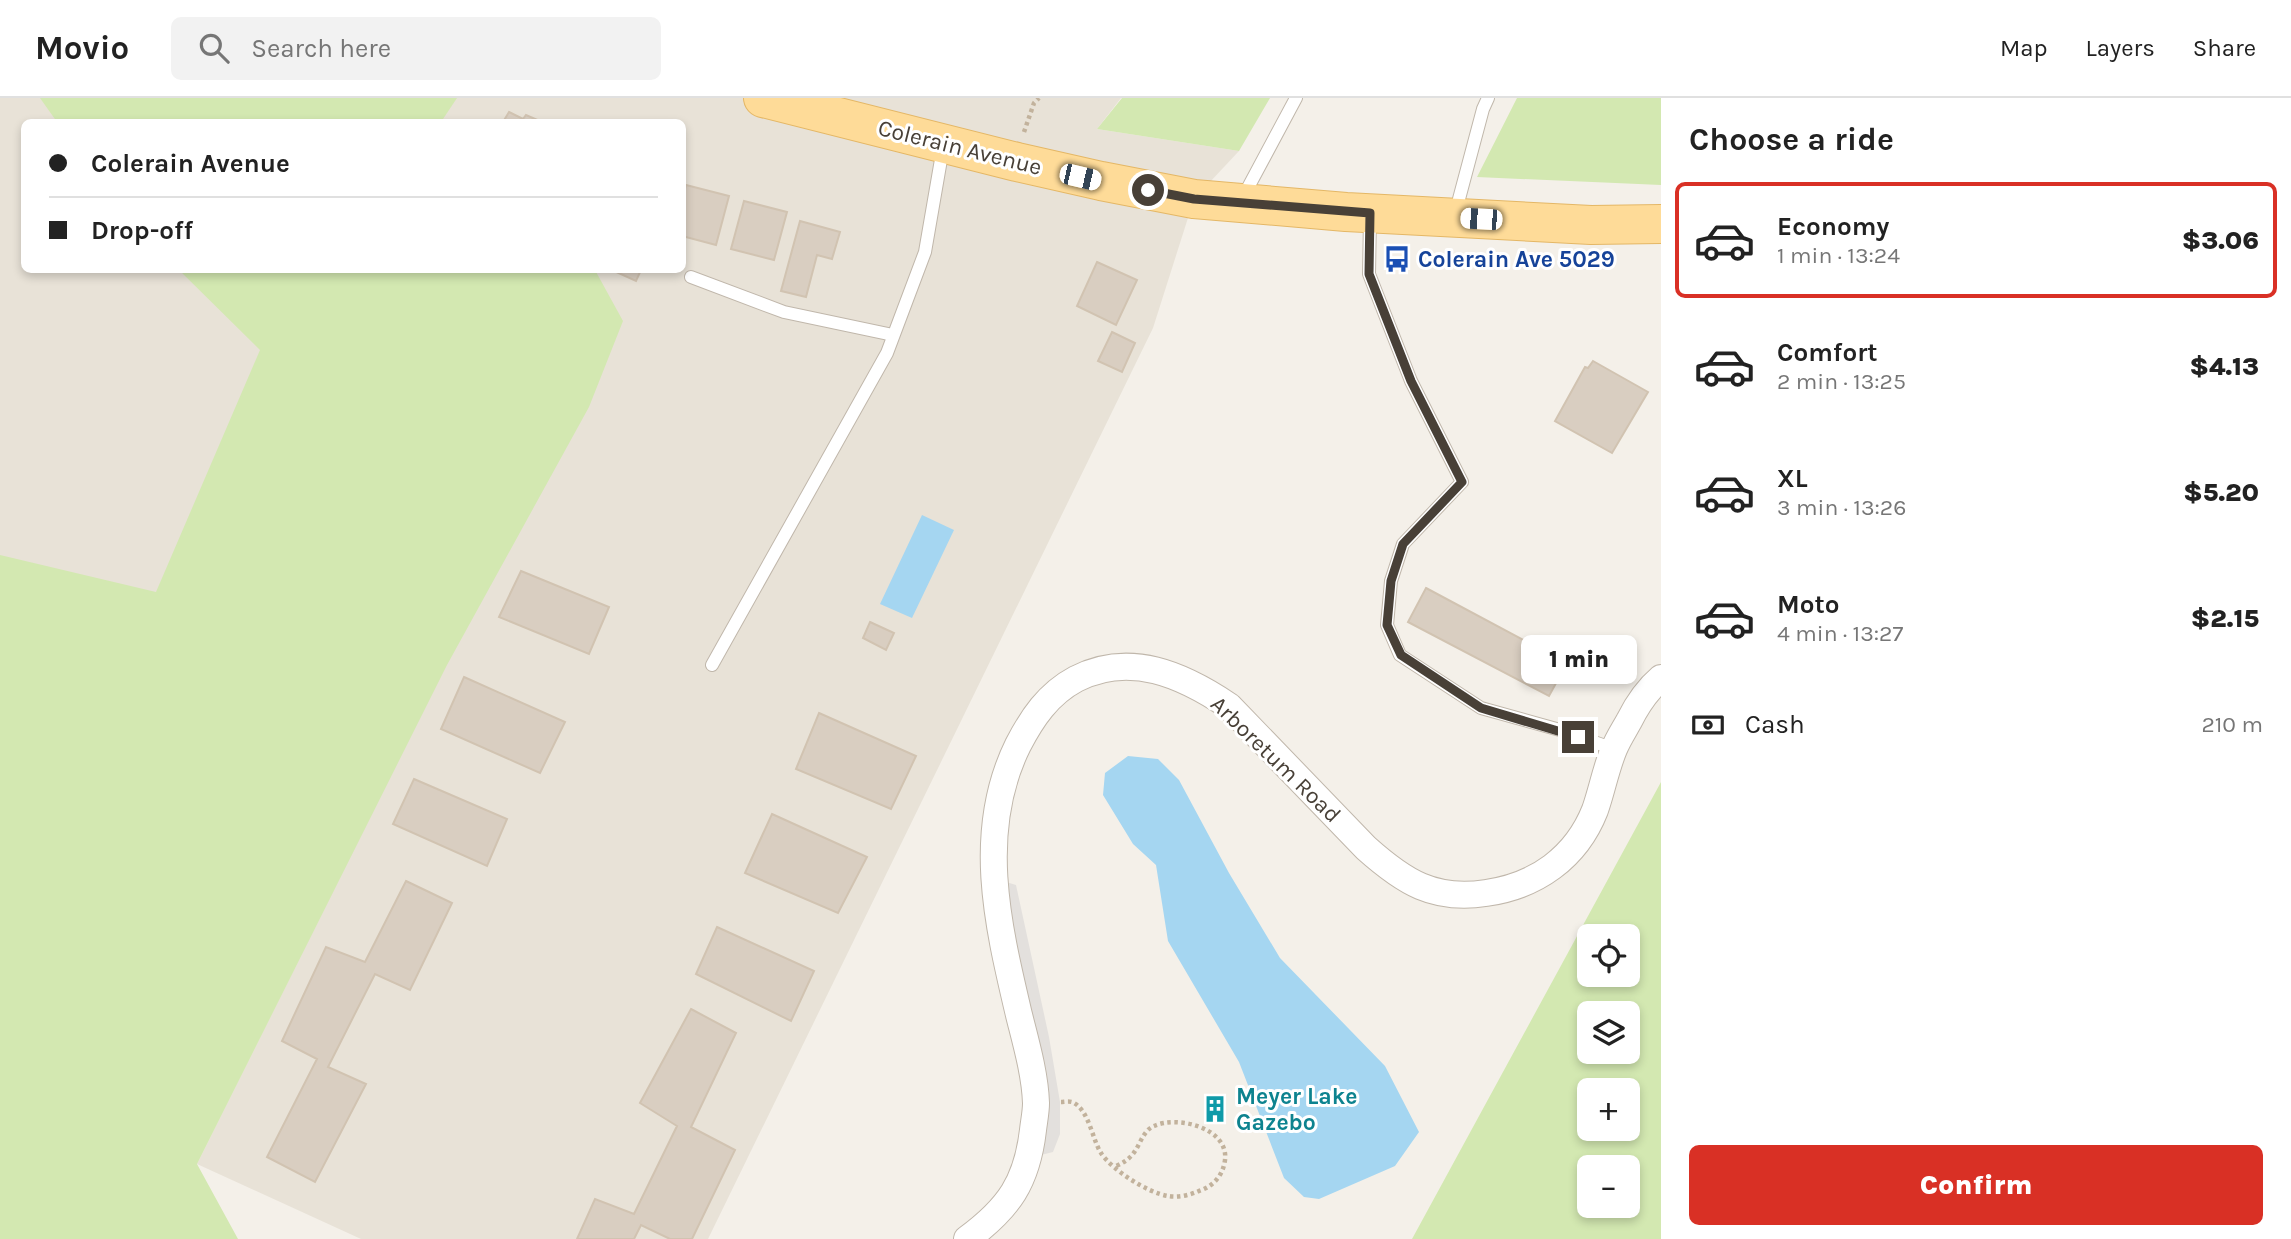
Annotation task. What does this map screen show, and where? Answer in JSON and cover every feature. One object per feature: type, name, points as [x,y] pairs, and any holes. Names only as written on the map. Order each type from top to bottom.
[{"type":"main road","name":"Colerain Avenue","points":[[762,98],[1101,181],[1194,199],[1454,218],[1591,225],[1661,224]]},
{"type":"street","name":"Arboretum Road","points":[[967,1239],[992,1221],[1016,1190],[1029,1158],[1036,1103],[1029,1058],[1005,954],[993,877],[993,838],[999,798],[1010,761],[1028,725],[1044,704],[1064,685],[1088,673],[1114,666],[1141,667],[1167,673],[1202,688],[1229,706],[1389,869],[1415,884],[1444,894],[1465,896],[1498,892],[1530,881],[1559,863],[1577,843],[1594,811],[1614,749],[1637,706],[1661,678]]},
{"type":"lane","points":[[1240,203],[1296,98]]},
{"type":"lane","points":[[1454,218],[1488,98]]},
{"type":"lane","points":[[712,665],[887,353],[925,252],[944,144]]},
{"type":"lane","points":[[1370,213],[1369,274],[1411,381],[1462,482],[1403,544],[1391,581],[1387,625],[1401,655],[1481,708],[1560,730],[1614,749]]},
{"type":"lane","points":[[691,276],[784,312],[893,335]]},
{"type":"path","points":[[1036,1103],[1072,1102],[1082,1111],[1102,1155],[1115,1167],[1141,1185],[1168,1196],[1188,1195],[1214,1184],[1223,1171],[1225,1154],[1218,1138],[1200,1127],[1182,1122],[1166,1122],[1152,1126],[1144,1133],[1134,1153],[1127,1161],[1115,1167]]},
{"type":"shaded area","points":[[0,98],[1121,98],[1097,129],[1239,151],[1194,199],[1153,328],[708,1239],[361,1239],[197,1164],[446,665],[0,580]]},
{"type":"shaded area","points":[[993,878],[1016,885],[1049,1037],[1060,1102],[1060,1134],[1053,1152],[1029,1158],[1036,1103]]},
{"type":"green space","points":[[40,98],[457,98],[443,119],[55,119]]},
{"type":"green space","points":[[1122,98],[1270,98],[1239,151],[1097,129]]},
{"type":"green space","points":[[1517,98],[1661,98],[1661,185],[1477,177]]},
{"type":"green space","points":[[182,273],[597,273],[623,321],[589,407],[447,665],[197,1164],[238,1239],[0,1239],[0,555],[156,592],[260,350]]},
{"type":"green space","points":[[1661,782],[1661,1239],[1412,1239],[1577,936],[1577,987],[1640,987],[1640,924],[1584,924]]},
{"type":"water","points":[[922,515],[954,530],[912,618],[880,604]]},
{"type":"water","points":[[1128,756],[1158,759],[1179,780],[1229,873],[1280,958],[1385,1066],[1419,1132],[1395,1166],[1319,1199],[1304,1197],[1284,1178],[1239,1062],[1168,941],[1156,865],[1133,844],[1103,795],[1105,773]]},
{"type":"building","points":[[509,112],[523,119],[505,119]]},
{"type":"building","points":[[686,185],[729,196],[716,245],[686,237]]},
{"type":"building","points":[[744,201],[787,212],[774,260],[731,249]]},
{"type":"building","points":[[800,221],[840,232],[832,259],[817,255],[806,297],[781,291]]},
{"type":"building","points":[[1097,262],[1137,280],[1116,325],[1077,306]]},
{"type":"building","points":[[619,273],[640,273],[636,281]]},
{"type":"building","points":[[1112,332],[1135,343],[1122,372],[1098,361]]},
{"type":"building","points":[[1593,361],[1648,392],[1612,453],[1555,421],[1585,367],[1588,368]]},
{"type":"building","points":[[521,571],[609,607],[589,654],[499,617]]},
{"type":"building","points":[[1426,588],[1566,665],[1549,696],[1408,622]]},
{"type":"building","points":[[870,622],[894,633],[886,650],[863,638]]},
{"type":"building","points":[[464,677],[565,722],[540,773],[441,729]]},
{"type":"building","points":[[819,713],[916,756],[891,809],[796,769]]},
{"type":"building","points":[[414,779],[507,819],[487,866],[393,824]]},
{"type":"building","points":[[772,814],[867,857],[838,913],[745,873]]},
{"type":"building","points":[[406,881],[452,903],[410,990],[375,974],[328,1067],[366,1084],[315,1182],[267,1157],[317,1059],[282,1041],[326,947],[365,962]]},
{"type":"building","points":[[717,927],[814,971],[791,1021],[696,974]]},
{"type":"building","points":[[691,1009],[736,1033],[691,1127],[735,1150],[692,1239],[670,1239],[641,1225],[634,1239],[577,1239],[595,1199],[634,1214],[677,1126],[640,1103]]},
{"type":"building","name":"Meyer Lake Gazebo","points":[[1217,1100],[1224,1106],[1223,1116],[1213,1119],[1206,1113],[1208,1103]]},
{"type":"place","name":"Colerain Ave 5029","points":[[1397,259]]},
{"type":"place","name":"Meyer Lake Gazebo","points":[[1215,1109]]},
{"type":"route","points":[[1148,190],[1194,199],[1370,213],[1369,274],[1411,381],[1462,482],[1403,544],[1391,581],[1387,625],[1401,655],[1481,708],[1578,737]]}]
